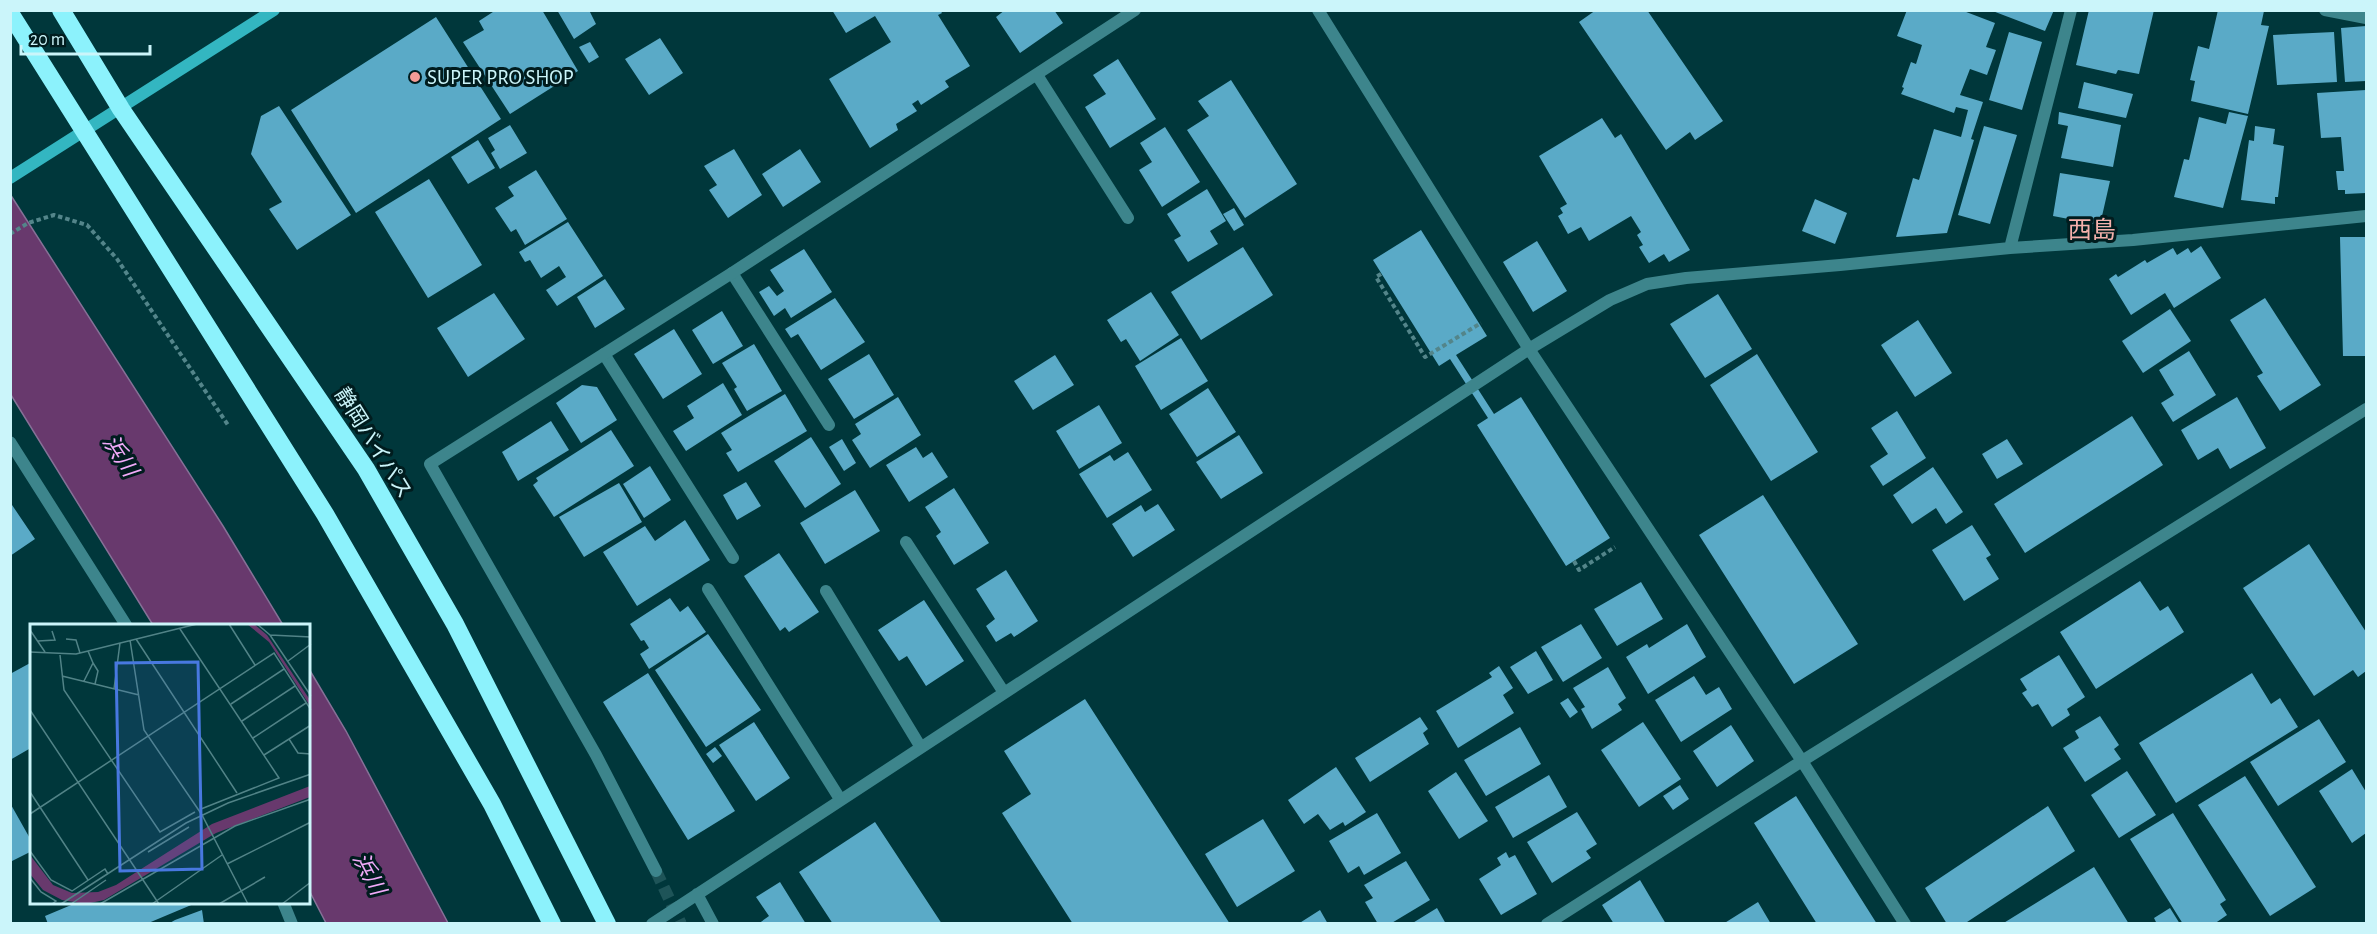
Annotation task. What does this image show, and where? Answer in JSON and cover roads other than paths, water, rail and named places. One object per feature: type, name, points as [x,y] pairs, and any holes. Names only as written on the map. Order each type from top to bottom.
[{"type":"highway","name":"静岡バイパス","points":[[61,10],[121,109],[366,469],[455,624],[607,924]]},
{"type":"highway","points":[[10,13],[325,514],[492,804],[552,924]]},
{"type":"street","points":[[10,178],[274,10]]},
{"type":"street","points":[[656,871],[596,754],[430,464],[732,273],[1135,10]]},
{"type":"street","points":[[1318,10],[1529,349],[1802,761],[1905,924]]},
{"type":"street","points":[[2010,248],[2071,10]]},
{"type":"street","points":[[2325,10],[2367,18]]},
{"type":"street","points":[[1037,75],[1128,218]]},
{"type":"street","points":[[652,924],[1003,691],[1529,349],[1610,300],[1647,284],[1686,278],[1840,266],[2010,248],[2133,240],[2367,216]]},
{"type":"street","points":[[732,273],[829,425]]},
{"type":"street","points":[[604,354],[733,558]]},
{"type":"street","points":[[1546,924],[1802,761],[2367,409]]},
{"type":"street","points":[[10,442],[125,624]]},
{"type":"street","points":[[906,542],[1003,691]]},
{"type":"street","points":[[708,589],[840,799]]},
{"type":"street","points":[[826,591],[920,746]]},
{"type":"street","points":[[697,894],[712,924]]},
{"type":"street","points":[[283,904],[292,924]]},
{"type":"water","name":"浜川","points":[[10,194],[223,526],[282,624],[152,624],[11,395]]},
{"type":"water","name":"浜川","points":[[310,671],[346,731],[448,923],[326,923],[310,892]]},
{"type":"tunnel","points":[[656,871],[681,924]]},
{"type":"place","name":"SUPER PRO SHOP","points":[[415,77]]},
{"type":"district","name":"西島","points":[[2092,231]]}]
